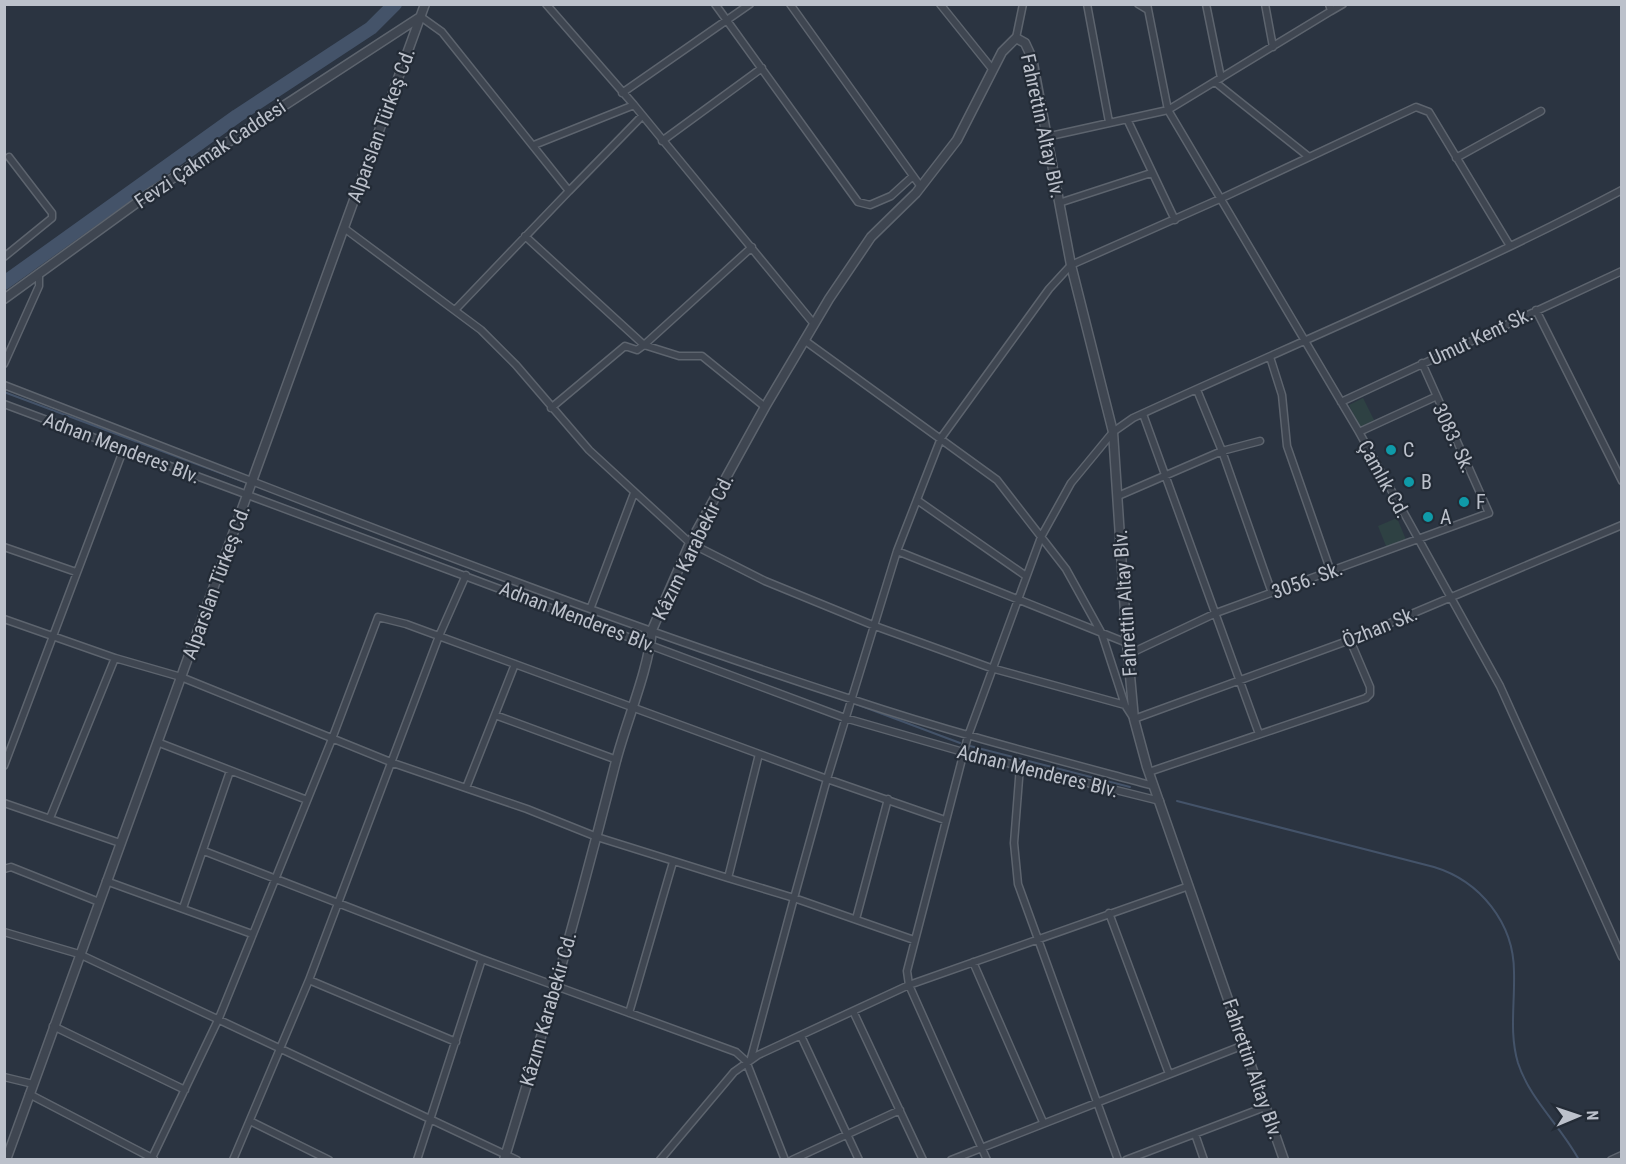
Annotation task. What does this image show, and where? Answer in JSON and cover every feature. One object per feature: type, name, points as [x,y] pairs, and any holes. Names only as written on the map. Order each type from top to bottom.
[{"type":"street","name":"Alparslan Türkeş Cd.","points":[[6,1159],[79,954],[254,481],[425,4]]},
{"type":"street","points":[[546,4],[634,105],[814,324]]},
{"type":"street","points":[[716,4],[858,202],[870,206],[891,196],[913,176]]},
{"type":"street","points":[[622,93],[750,4]]},
{"type":"street","points":[[790,4],[921,187]]},
{"type":"street","points":[[940,4],[993,70]]},
{"type":"street","points":[[1016,38],[1023,4]]},
{"type":"street","points":[[1087,4],[1109,122]]},
{"type":"street","points":[[1138,4],[1148,7]]},
{"type":"street","points":[[1206,4],[1218,80],[1309,157]]},
{"type":"street","points":[[1265,4],[1273,47]]},
{"type":"street","points":[[1046,137],[1168,110],[1273,47],[1330,8],[1342,4]]},
{"type":"street","name":"Çamlık Cd.","points":[[1148,7],[1168,110],[1359,432],[1449,598],[1480,649],[1517,719],[1622,957]]},
{"type":"street","points":[[420,16],[442,32],[569,191]]},
{"type":"street","name":"Fevzi Çakmak Caddesi","points":[[4,298],[222,144],[420,16]]},
{"type":"street","name":"Kâzım Karabekir Cd.","points":[[505,1157],[597,837],[631,707],[651,645],[652,630],[690,543],[765,406],[814,324],[871,237],[921,187],[957,140],[1002,52],[1016,38]]},
{"type":"street","name":"Fahrettin Altay Blv.","points":[[1016,38],[1025,43],[1032,58],[1071,265],[1113,432],[1126,643],[1134,719],[1149,772],[1284,1160]]},
{"type":"street","points":[[662,141],[762,68]]},
{"type":"street","points":[[534,145],[634,105]]},
{"type":"street","points":[[785,1160],[749,1060],[845,718],[897,551],[941,438],[1049,289],[1071,265],[1174,220],[1416,107],[1430,112],[1510,246]]},
{"type":"street","points":[[1456,158],[1541,111]]},
{"type":"street","points":[[456,309],[642,116]]},
{"type":"street","points":[[1126,119],[1174,220]]},
{"type":"street","points":[[4,257],[52,218],[52,213],[9,157]]},
{"type":"street","points":[[1059,203],[1151,172]]},
{"type":"street","points":[[987,1160],[909,985],[907,971],[968,736],[991,668],[1041,537],[1071,483],[1113,432],[1143,414],[1306,342],[1510,246],[1622,190]]},
{"type":"street","points":[[344,228],[456,309],[499,347],[551,408],[634,493],[690,543],[765,581],[875,626],[991,668],[1125,705]]},
{"type":"street","points":[[525,236],[644,345],[679,356],[702,356],[765,406]]},
{"type":"street","points":[[551,408],[625,346],[637,350],[644,345],[752,248]]},
{"type":"street","name":"Umut Kent Sk.","points":[[1341,402],[1622,271]]},
{"type":"street","points":[[4,364],[39,286],[39,273]]},
{"type":"street","points":[[1536,310],[1622,481]]},
{"type":"street","points":[[804,340],[997,480],[1066,569],[1102,634],[1125,705],[1134,719]]},
{"type":"street","points":[[1270,357],[1282,395],[1287,446],[1331,572]]},
{"type":"street","name":"3083. Sk.","points":[[1422,363],[1435,397],[1489,513]]},
{"type":"street","name":"Adnan Menderes Blv.","points":[[4,385],[652,630],[852,700],[968,736],[1154,786]]},
{"type":"street","points":[[1197,390],[1222,451],[1272,593]]},
{"type":"street","points":[[1359,432],[1435,397]]},
{"type":"street","name":"Adnan Menderes Blv.","points":[[4,404],[845,718],[963,752],[1160,801]]},
{"type":"street","points":[[1143,414],[1242,680],[1259,734]]},
{"type":"street","points":[[1118,496],[1222,451],[1260,441]]},
{"type":"street","points":[[4,766],[6,755],[124,448]]},
{"type":"street","points":[[591,607],[634,493]]},
{"type":"street","points":[[917,500],[1026,576]]},
{"type":"street","name":"3056. Sk.","points":[[1127,655],[1216,613],[1489,513]]},
{"type":"street","name":"Özhan Sk.","points":[[1134,719],[1350,640],[1622,525]]},
{"type":"street","points":[[4,547],[76,572]]},
{"type":"street","points":[[897,551],[1126,643]]},
{"type":"street","points":[[233,1160],[309,980],[393,763],[439,636],[466,575]]},
{"type":"street","points":[[29,1094],[153,1159],[219,1018],[332,739],[375,619],[388,617],[827,779],[945,820]]},
{"type":"street","points":[[4,619],[115,658],[181,677],[393,763],[597,837],[794,898],[914,940]]},
{"type":"street","points":[[1149,772],[1370,696],[1370,684],[1350,640]]},
{"type":"street","points":[[50,818],[115,658]]},
{"type":"street","points":[[466,788],[515,664]]},
{"type":"street","points":[[495,715],[616,760]]},
{"type":"street","points":[[157,742],[307,800]]},
{"type":"street","points":[[728,878],[759,754]]},
{"type":"street","points":[[1020,766],[1014,861],[1018,884],[1118,1160]]},
{"type":"street","points":[[183,908],[230,771]]},
{"type":"street","points":[[856,919],[888,800]]},
{"type":"street","points":[[4,803],[120,843]]},
{"type":"street","points":[[204,851],[482,959],[736,1052],[749,1060]]},
{"type":"street","points":[[629,1013],[673,862]]},
{"type":"street","points":[[4,869],[14,868],[99,902]]},
{"type":"street","points":[[106,881],[252,934]]},
{"type":"street","points":[[660,1160],[734,1072],[749,1060],[909,985],[1189,886]]},
{"type":"street","points":[[1109,913],[1169,1074]]},
{"type":"street","points":[[4,932],[79,954],[219,1018],[505,1157],[517,1160]]},
{"type":"street","points":[[417,1160],[482,959]]},
{"type":"street","points":[[973,962],[1042,1122]]},
{"type":"street","points":[[309,980],[456,1042]]},
{"type":"street","points":[[853,1011],[923,1160]]},
{"type":"street","points":[[53,1026],[185,1089]]},
{"type":"street","points":[[801,1036],[859,1160]]},
{"type":"street","points":[[951,1160],[1042,1122],[1244,1045]]},
{"type":"street","points":[[4,1077],[33,1084]]},
{"type":"street","points":[[1126,1160],[1265,1107]]},
{"type":"street","points":[[792,1160],[900,1110]]},
{"type":"street","points":[[250,1120],[318,1157],[329,1160]]},
{"type":"street","points":[[1195,1134],[1204,1160]]},
{"type":"street","points":[[1611,1160],[1622,1155]]},
{"type":"shaded area","points":[[1363,398],[1374,420],[1360,427],[1349,405]]},
{"type":"shaded area","points":[[1397,518],[1407,542],[1388,551],[1378,526]]},
{"type":"waterway","points":[[4,283],[237,116],[371,28],[395,4]]},
{"type":"waterway","points":[[4,392],[242,481]]},
{"type":"waterway","points":[[856,704],[960,743]]},
{"type":"waterway","points":[[970,746],[1130,787]]},
{"type":"waterway","points":[[1177,801],[1434,867],[1466,882],[1480,893],[1501,921],[1512,954],[1513,1029],[1518,1063],[1530,1089],[1579,1160]]},
{"type":"place","name":"C","points":[[1391,450]]},
{"type":"place","name":"B","points":[[1409,482]]},
{"type":"place","name":"F","points":[[1464,502]]},
{"type":"place","name":"A","points":[[1428,517]]}]
